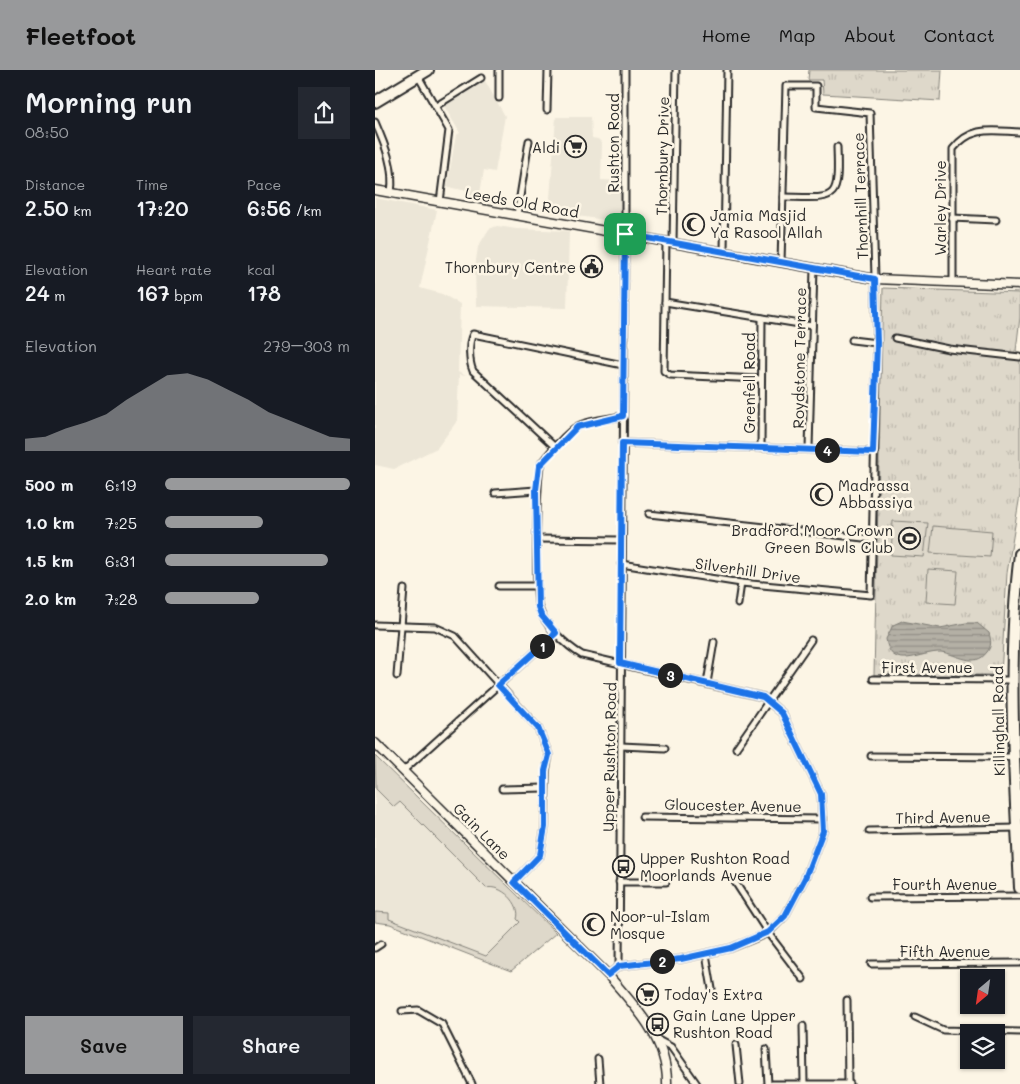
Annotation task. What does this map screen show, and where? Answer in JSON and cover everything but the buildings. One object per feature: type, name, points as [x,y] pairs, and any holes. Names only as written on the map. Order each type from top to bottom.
[{"type":"highway","points":[[375,102],[428,70]]},
{"type":"highway","name":"Killinghall Road","points":[[1020,554],[1013,628],[1011,680],[1020,888]]},
{"type":"main road","name":"Leeds Old Road","points":[[375,190],[875,279],[1020,285]]},
{"type":"main road","name":"Gain Lane","points":[[375,743],[608,975],[640,1012],[656,1038],[667,1071],[667,1084]]},
{"type":"street","points":[[499,70],[499,98]]},
{"type":"street","points":[[547,110],[548,70]]},
{"type":"street","name":"Rushton Road","points":[[625,70],[625,217]]},
{"type":"street","name":"Thornbury Drive","points":[[676,70],[665,302],[664,371],[670,375],[760,379]]},
{"type":"street","points":[[724,251],[727,70]]},
{"type":"street","points":[[418,76],[447,125],[450,135],[440,202]]},
{"type":"street","points":[[436,106],[481,78]]},
{"type":"street","name":"Thornhill Terrace","points":[[783,197],[786,86],[816,86],[816,107],[870,113],[877,343],[871,595]]},
{"type":"street","points":[[375,122],[385,146],[394,179],[391,193]]},
{"type":"street","name":"Warley Drive","points":[[953,281],[953,149],[965,136],[980,131],[1020,132]]},
{"type":"street","points":[[517,215],[529,141]]},
{"type":"street","points":[[781,262],[783,197],[823,198],[830,194],[838,182],[837,147]]},
{"type":"street","points":[[952,218],[996,220]]},
{"type":"street","name":"Upper Rushton Road","points":[[619,966],[625,234]]},
{"type":"street","name":"Roydstone Terrace","points":[[809,448],[814,268]]},
{"type":"street","points":[[665,302],[812,326]]},
{"type":"street","name":"Grenfell Road","points":[[761,448],[760,379],[762,318]]},
{"type":"street","points":[[555,447],[473,371],[470,364],[470,338],[473,334],[481,334],[623,366]]},
{"type":"street","points":[[895,338],[949,349],[1020,357]]},
{"type":"street","points":[[852,340],[877,343]]},
{"type":"street","points":[[608,975],[619,966],[681,959],[731,948],[768,932],[782,920],[805,878],[823,831],[821,794],[782,713],[763,697],[620,663],[582,656],[556,633],[541,615],[538,607],[537,586],[536,490],[539,466],[555,447],[577,427],[623,416]]},
{"type":"street","points":[[622,443],[809,448],[873,452]]},
{"type":"street","points":[[495,493],[536,490]]},
{"type":"street","points":[[649,514],[872,539]]},
{"type":"street","points":[[538,539],[621,540]]},
{"type":"street","name":"Silverhill Drive","points":[[621,564],[741,583],[871,595]]},
{"type":"street","points":[[738,604],[741,583]]},
{"type":"street","points":[[499,586],[537,586]]},
{"type":"street","points":[[397,676],[399,626],[404,589]]},
{"type":"street","points":[[375,625],[435,627],[455,636],[538,728],[549,755],[545,788],[545,827],[540,855],[514,882]]},
{"type":"street","points":[[403,771],[556,633]]},
{"type":"street","points":[[736,748],[811,640]]},
{"type":"street","points":[[707,683],[714,642]]},
{"type":"street","name":"First Avenue","points":[[873,679],[1011,680]]},
{"type":"street","points":[[621,746],[665,748]]},
{"type":"street","points":[[871,756],[1014,757]]},
{"type":"street","points":[[502,789],[545,788]]},
{"type":"street","name":"Gloucester Avenue","points":[[642,817],[823,819]]},
{"type":"street","name":"Third Avenue","points":[[869,831],[1017,828]]},
{"type":"street","points":[[619,882],[666,882]]},
{"type":"street","points":[[735,882],[768,932],[803,979]]},
{"type":"street","name":"Fourth Avenue","points":[[870,897],[1020,896]]},
{"type":"street","points":[[375,948],[381,944]]},
{"type":"street","points":[[706,954],[712,989]]},
{"type":"street","name":"Fifth Avenue","points":[[871,964],[1020,963]]},
{"type":"street","points":[[772,1084],[849,1084],[847,1000]]},
{"type":"street","points":[[402,1011],[419,1010],[442,1024],[472,1084]]},
{"type":"street","points":[[915,1017],[943,1030],[1020,1032]]},
{"type":"street","points":[[803,1026],[804,1083]]},
{"type":"street","points":[[656,1038],[671,1048],[697,1084]]},
{"type":"street","points":[[736,1045],[740,1084]]},
{"type":"street","points":[[766,1049],[767,1084]]},
{"type":"street","points":[[599,1059],[600,1084]]},
{"type":"shaded area","points":[[485,81],[505,116],[495,172],[484,170],[479,199],[467,197],[468,191],[447,187],[456,135],[460,133],[444,106]]},
{"type":"shaded area","points":[[556,117],[591,117],[592,138],[598,139],[602,143],[601,180],[620,181],[620,222],[549,212]]},
{"type":"shaded area","points":[[375,198],[437,210],[420,288],[442,294],[460,304],[458,372],[466,376],[459,375],[457,421],[437,448],[394,469],[375,465]]},
{"type":"shaded area","points":[[497,226],[517,229],[569,231],[567,308],[476,306],[475,267],[478,247],[489,229]]},
{"type":"shaded area","points":[[902,621],[940,628],[977,623],[989,633],[990,647],[982,657],[971,660],[941,652],[900,658],[889,649],[886,639],[893,625]]},
{"type":"shaded area","points":[[375,756],[556,933],[511,971],[390,924],[375,922]]},
{"type":"green space","points":[[809,70],[942,70],[940,101],[823,94],[822,80],[808,80]]},
{"type":"green space","points":[[883,288],[1020,293],[1020,317],[1016,351],[1020,352],[1020,495],[1007,573],[1001,675],[874,675]]},
{"type":"green space","name":"Bradford Moor Crown Green Bowls Club","points":[[893,521],[928,523],[924,557],[891,555]]},
{"type":"green space","points":[[933,526],[992,531],[990,557],[930,553]]},
{"type":"green space","name":"Bradford Moor Crown Green Bowls Club","points":[[928,569],[958,571],[955,604],[926,602]]},
{"type":"green space","points":[[375,756],[556,933],[511,971],[390,924],[375,922],[375,912],[389,913],[389,919],[486,956],[520,922],[517,919],[516,907],[509,896],[498,889],[486,888],[400,802],[394,807],[376,789]]},
{"type":"place","name":"Aldi","points":[[576,147]]},
{"type":"place","name":"Jamia Masjid Ya Rasool Allah","points":[[694,224]]},
{"type":"place","name":"Thornbury Centre","points":[[592,267]]},
{"type":"place","name":"Madrassa Abbassiya","points":[[822,494]]},
{"type":"place","name":"Bradford Moor Crown Green Bowls Club","points":[[909,539]]},
{"type":"place","name":"Upper Rushton Road Moorlands Avenue","points":[[624,867]]},
{"type":"place","name":"Noor-ul-Islam Mosque","points":[[594,925]]},
{"type":"place","name":"Today's Extra","points":[[648,994]]},
{"type":"place","name":"Gain Lane Upper Rushton Road","points":[[657,1024]]},
{"type":"route","points":[[625,234],[875,279],[877,343],[873,452],[809,448],[622,443],[623,509],[620,663],[763,697],[782,713],[821,794],[823,831],[805,878],[785,916],[775,928],[751,941],[731,948],[681,959],[619,966],[608,975],[514,882],[540,855],[545,827],[545,771],[549,755],[538,728],[498,685],[556,633],[541,615],[538,607],[536,490],[539,466],[555,447],[577,427],[623,416],[625,234]]}]
